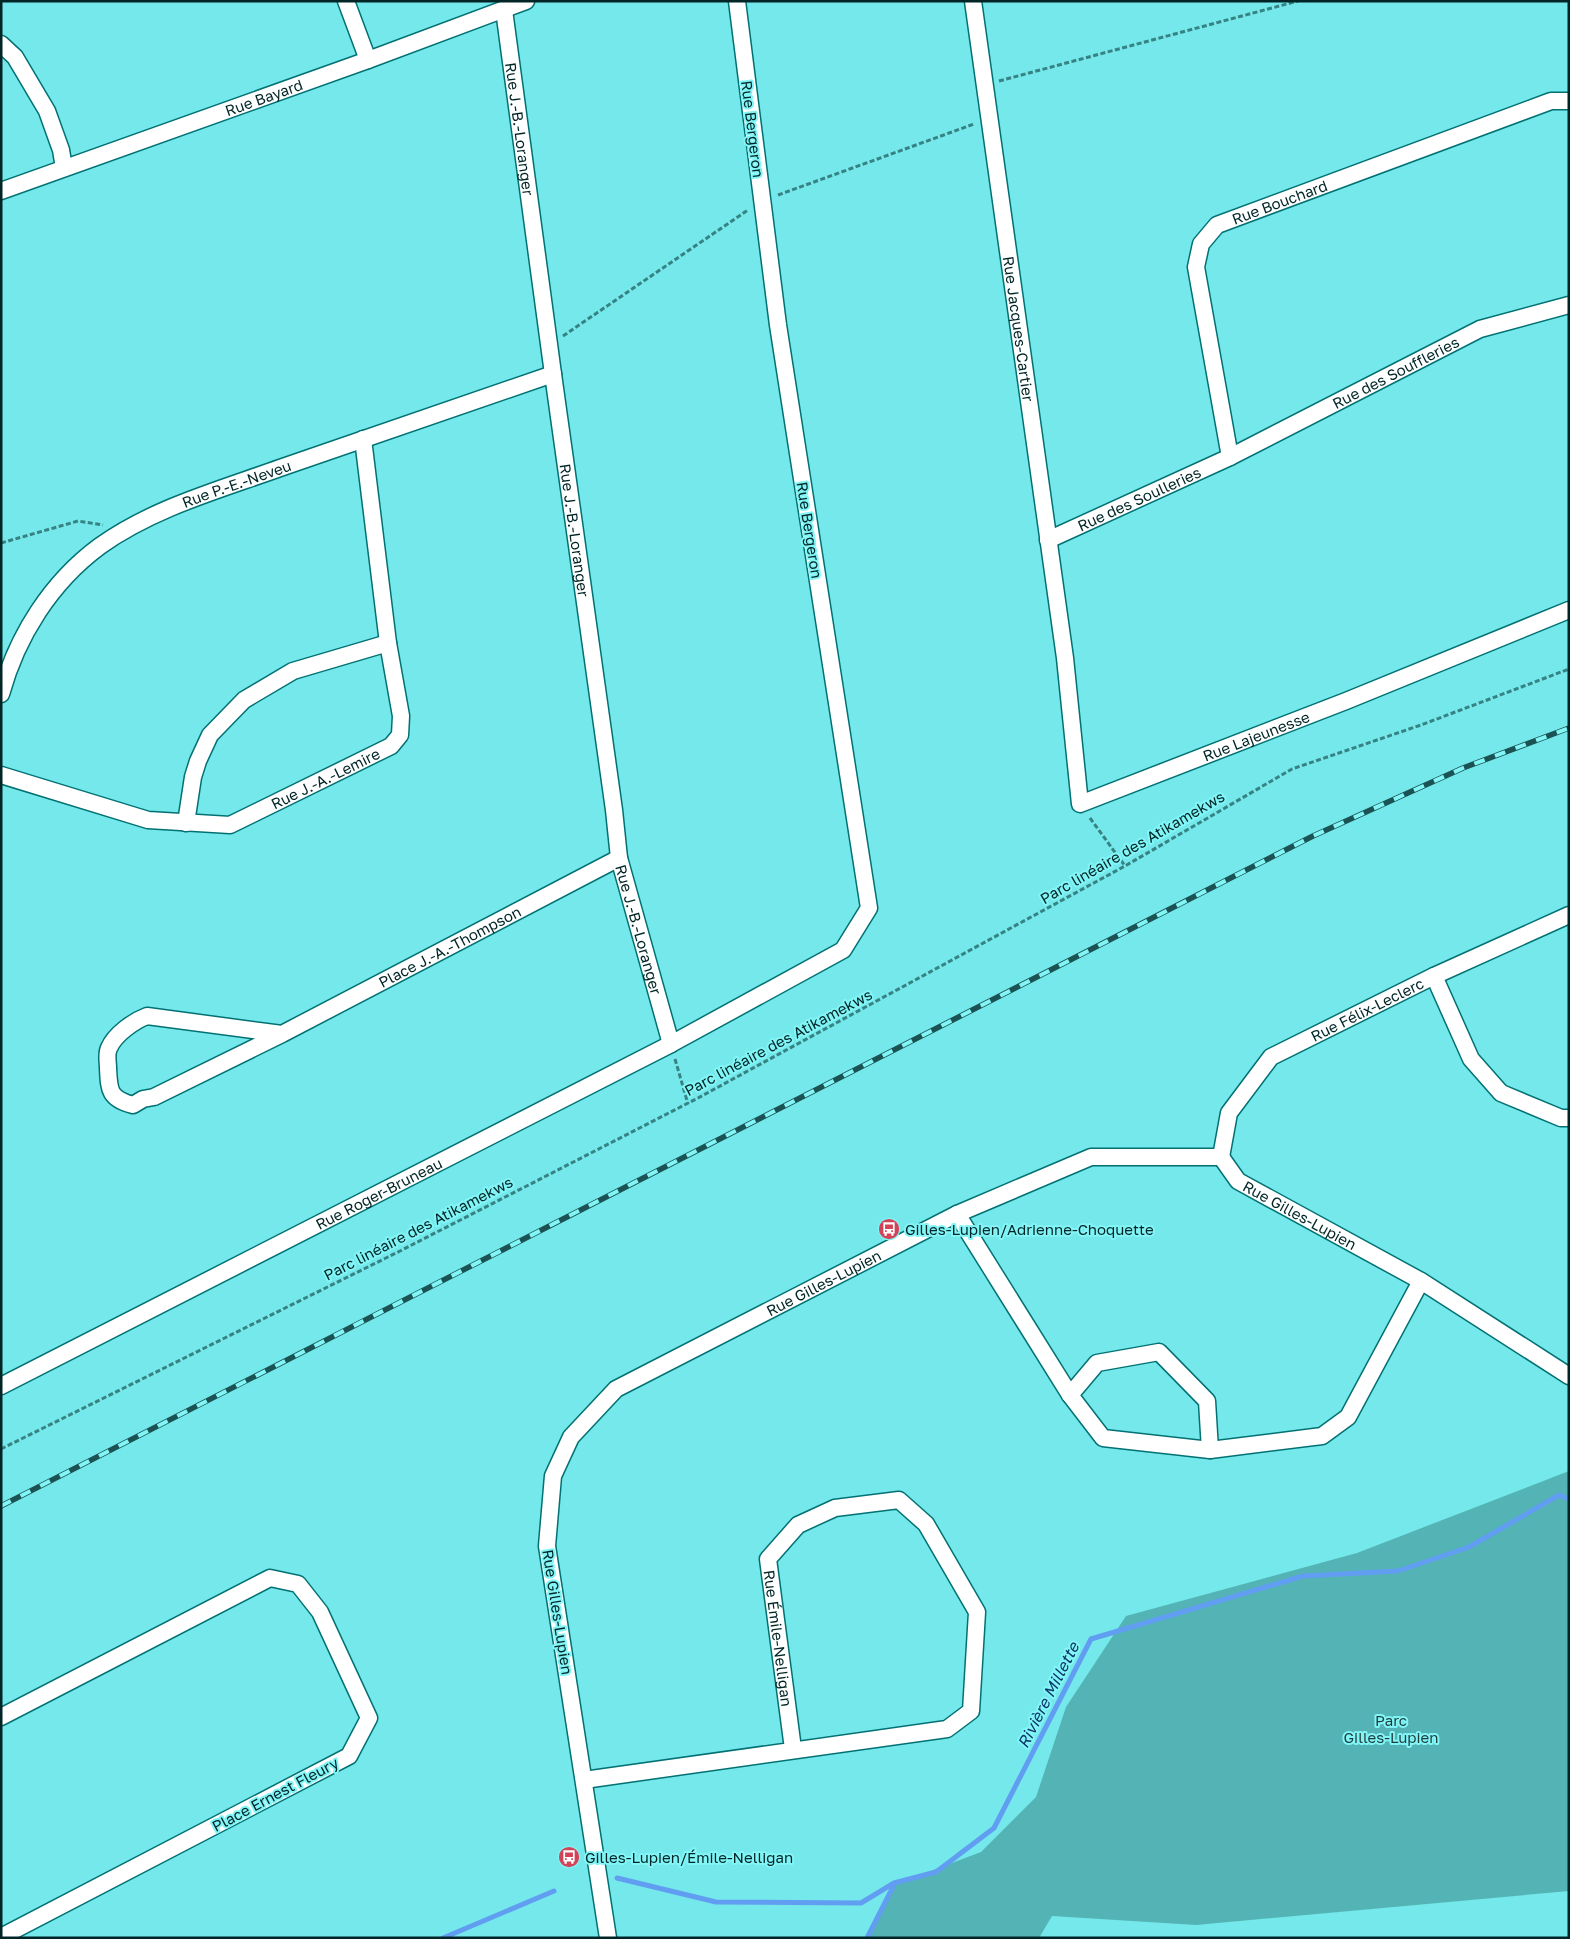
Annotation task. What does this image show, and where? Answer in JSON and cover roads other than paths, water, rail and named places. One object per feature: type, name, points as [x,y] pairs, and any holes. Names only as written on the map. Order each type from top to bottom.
[{"type":"street","points":[[346,1],[368,60]]},
{"type":"street","name":"Rue Bayard","points":[[1,191],[368,60],[526,1]]},
{"type":"street","name":"Rue Bergeron","points":[[737,1],[778,325],[870,908],[843,950],[755,998]]},
{"type":"street","name":"Rue Jacques-Cartier","points":[[973,1],[1065,658],[1080,804]]},
{"type":"street","name":"Rue J.-B.-Loranger","points":[[504,10],[619,858],[671,1044]]},
{"type":"street","points":[[1,44],[15,57],[47,111],[61,150],[64,168]]},
{"type":"street","name":"Rue Bouchard","points":[[1230,456],[1196,267],[1201,244],[1217,225],[1552,101],[1569,101]]},
{"type":"street","name":"Rue des Souffleries","points":[[1230,456],[1480,329],[1569,304]]},
{"type":"street","name":"Rue P.-E.-Neveu","points":[[1,694],[18,646],[37,613],[61,580],[99,547],[126,528],[194,499],[553,374]]},
{"type":"street","name":"Rue J.-A.-Lemire","points":[[1,775],[148,820],[230,825],[391,746],[400,734],[401,716],[388,643],[363,439]]},
{"type":"street","name":"Rue des Soulleries","points":[[1048,540],[1230,456]]},
{"type":"street","name":"Rue Lajeunesse","points":[[1080,804],[1337,704],[1569,610]]},
{"type":"street","points":[[186,823],[193,777],[210,735],[244,700],[293,671],[388,643]]},
{"type":"street","name":"Place J.-A.-Thompson","points":[[282,1034],[147,1016],[138,1020],[117,1036],[108,1049],[108,1081],[112,1094],[119,1102],[132,1105],[143,1099],[154,1098],[282,1034],[619,858]]},
{"type":"street","name":"Rue Félix-Leclerc","points":[[1221,1157],[1229,1114],[1271,1057],[1434,976],[1569,914]]},
{"type":"street","points":[[1434,976],[1471,1059],[1500,1093],[1561,1118],[1569,1118]]},
{"type":"street","name":"Rue Roger-Bruneau","points":[[1,1386],[671,1044],[755,998]]},
{"type":"street","name":"Rue Gilles-Lupien","points":[[608,1938],[547,1546],[552,1476],[570,1437],[616,1389],[957,1214],[1091,1157],[1221,1157],[1238,1181],[1421,1280],[1569,1376]]},
{"type":"street","points":[[957,1214],[1070,1395],[1103,1438],[1210,1450],[1322,1436],[1348,1417],[1421,1280]]},
{"type":"street","points":[[1070,1395],[1097,1363],[1158,1352],[1207,1401],[1210,1450]]},
{"type":"street","name":"Rue Émile-Nelligan","points":[[584,1780],[793,1749],[947,1729],[971,1711],[977,1612],[926,1524],[900,1500],[835,1508],[798,1526],[768,1559],[793,1749]]},
{"type":"street","name":"Place Ernest Fleury","points":[[1,1717],[270,1578],[298,1584],[320,1612],[369,1718],[349,1756],[1,1937]]},
{"type":"waterway","name":"Rivière Millette","points":[[617,1878],[716,1902],[861,1903],[894,1883],[936,1872],[994,1828],[1091,1639],[1303,1576],[1398,1571],[1469,1547],[1559,1495],[1569,1499]]},
{"type":"waterway","points":[[867,1938],[894,1885]]},
{"type":"waterway","name":"Rivière Millette","points":[[443,1938],[554,1891]]},
{"type":"railway","points":[[1,1506],[1313,836],[1463,768],[1569,728]]},
{"type":"place","name":"Gilles-Lupien/Adrienne-Choquette","points":[[889,1229]]},
{"type":"place","name":"Gilles-Lupien/Émile-Nelligan","points":[[569,1857]]},
{"type":"park label","name":"Parc Gilles-Lupien","points":[[1391,1728]]}]
